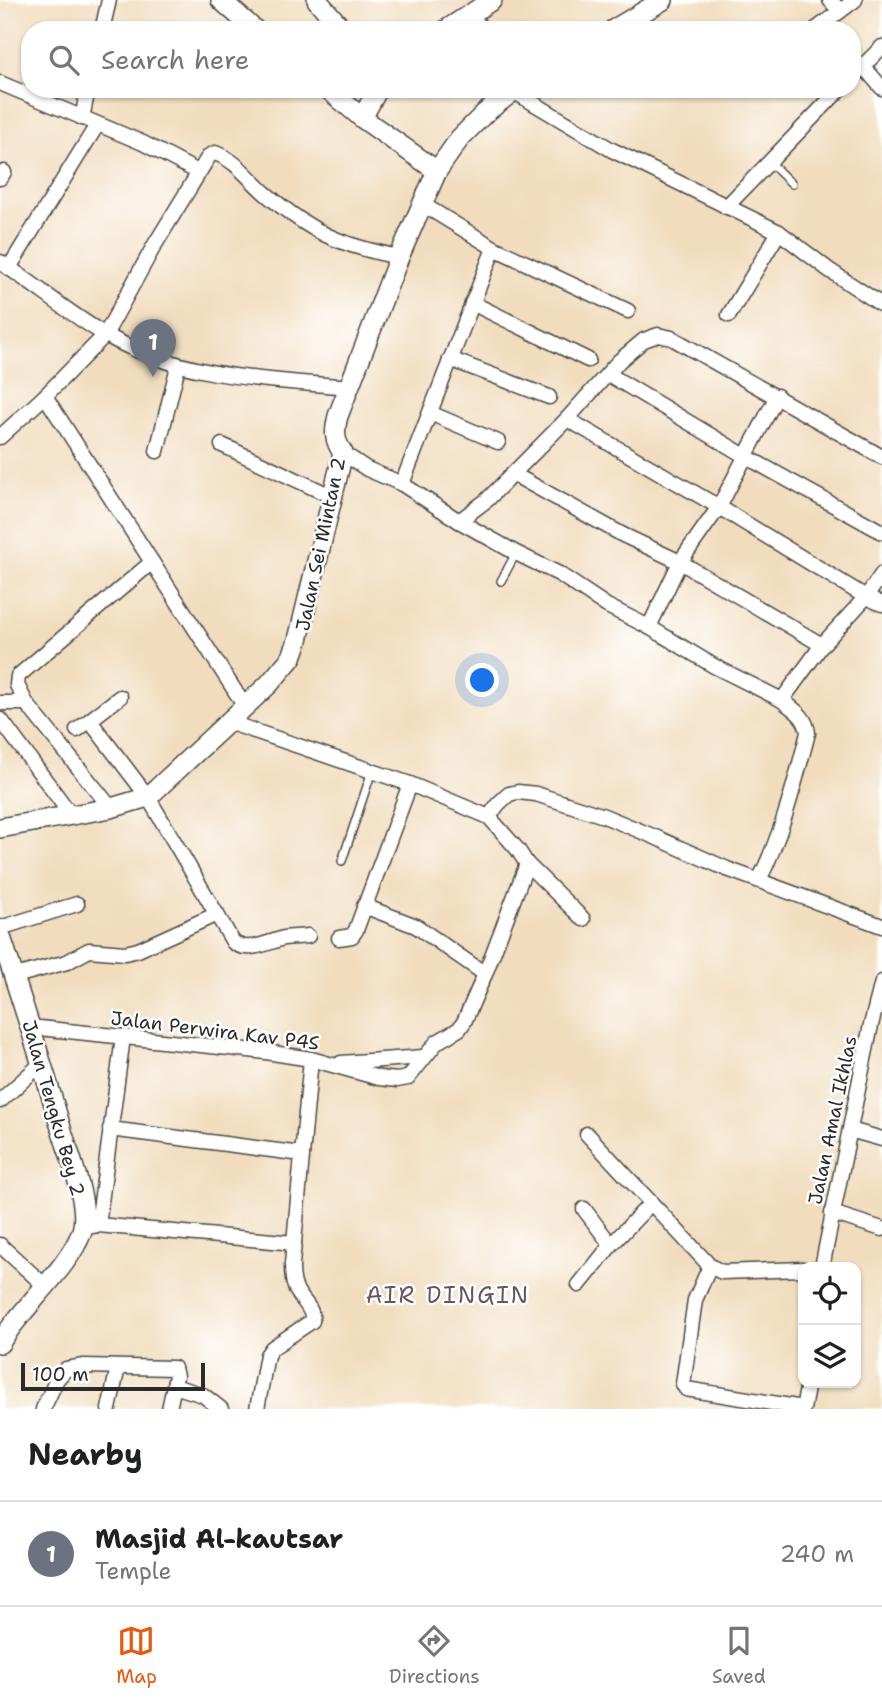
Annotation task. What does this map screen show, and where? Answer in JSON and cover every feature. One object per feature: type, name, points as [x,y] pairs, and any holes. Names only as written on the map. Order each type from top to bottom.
[{"type":"street","points":[[104,21],[109,0]]},
{"type":"street","points":[[221,0],[245,21]]},
{"type":"street","points":[[317,0],[335,21]]},
{"type":"street","points":[[460,21],[492,0]]},
{"type":"street","points":[[634,21],[663,0]]},
{"type":"street","points":[[830,0],[840,11]]},
{"type":"street","points":[[827,21],[855,0]]},
{"type":"street","points":[[469,15],[475,21]]},
{"type":"street","points":[[882,47],[863,66],[882,88]]},
{"type":"street","points":[[0,83],[21,92]]},
{"type":"street","points":[[35,98],[143,143],[198,172]]},
{"type":"street","points":[[82,118],[86,98]]},
{"type":"street","points":[[339,98],[437,171]]},
{"type":"street","points":[[362,118],[373,98]]},
{"type":"street","name":"Jalan Sei Mintan 2","points":[[1,826],[111,808],[148,797],[246,708],[292,657],[299,640],[343,453],[335,442],[338,416],[399,257],[437,171],[460,138],[505,98]]},
{"type":"street","points":[[528,98],[612,150],[779,232],[830,271],[882,305]]},
{"type":"street","points":[[726,207],[831,98]]},
{"type":"street","points":[[97,125],[5,265],[105,335],[144,354],[178,366],[283,382],[351,387]]},
{"type":"street","points":[[0,437],[105,335],[198,172],[209,156],[215,153],[231,161],[292,215],[320,234],[345,244],[399,257]]},
{"type":"street","points":[[422,204],[494,248],[628,311]]},
{"type":"street","points":[[729,315],[779,232]]},
{"type":"street","points":[[402,484],[494,248]]},
{"type":"street","points":[[472,303],[588,360]]},
{"type":"street","points":[[459,521],[513,474],[644,340],[658,335],[673,338],[882,457]]},
{"type":"street","points":[[450,359],[549,397]]},
{"type":"street","points":[[157,451],[178,366]]},
{"type":"street","points":[[608,374],[745,456],[882,532]]},
{"type":"street","points":[[45,396],[246,708]]},
{"type":"street","points":[[649,627],[680,562],[719,507],[777,396]]},
{"type":"street","points":[[430,413],[498,442]]},
{"type":"street","points":[[567,419],[874,600]]},
{"type":"street","points":[[222,445],[331,496]]},
{"type":"street","points":[[343,453],[367,469],[402,484],[459,521],[516,553],[559,574],[607,606],[649,627],[714,666],[782,699],[803,718],[807,723],[808,733],[792,792],[768,862],[759,880]]},
{"type":"street","points":[[513,474],[623,535],[680,562],[822,645]]},
{"type":"street","points":[[111,808],[26,703],[17,685],[18,676],[152,562]]},
{"type":"street","points":[[782,699],[822,645],[874,600],[882,574]]},
{"type":"street","points":[[77,730],[120,697]]},
{"type":"street","points":[[0,703],[26,703]]},
{"type":"street","points":[[1,720],[71,815]]},
{"type":"street","points":[[90,721],[148,797],[238,947],[308,936]]},
{"type":"street","points":[[228,722],[410,784],[489,817],[519,850],[527,864],[583,919]]},
{"type":"street","points":[[339,939],[352,936],[356,930],[410,784]]},
{"type":"street","points":[[489,817],[509,794],[536,794],[617,821],[727,869],[882,926]]},
{"type":"street","name":"Jalan Perwira Kav P4S","points":[[30,1027],[218,1046],[311,1059],[379,1079],[408,1078],[437,1042],[459,1029],[485,974],[527,864]]},
{"type":"street","points":[[0,928],[77,904]]},
{"type":"street","points":[[364,906],[416,926],[485,974]]},
{"type":"street","points":[[15,976],[67,962],[89,950],[125,953],[138,950],[216,914]]},
{"type":"street","name":"Jalan Tengku Bey 2","points":[[2,948],[15,976],[90,1227]]},
{"type":"street","name":"Jalan Amal Ikhlas","points":[[823,1262],[882,982]]},
{"type":"street","points":[[0,1343],[90,1227],[110,1129],[122,1037]]},
{"type":"street","points":[[328,1063],[423,1057]]},
{"type":"street","points":[[257,1409],[267,1355],[272,1348],[314,1317],[313,1312],[299,1297],[293,1283],[294,1243],[311,1059]]},
{"type":"street","points":[[0,1101],[42,1063]]},
{"type":"street","points":[[110,1129],[302,1154]]},
{"type":"street","points":[[850,1130],[882,1139]]},
{"type":"street","points":[[587,1134],[710,1266],[722,1272],[798,1269]]},
{"type":"street","points":[[579,1285],[611,1245],[651,1203]]},
{"type":"street","points":[[584,1209],[611,1245]]},
{"type":"street","points":[[832,1213],[882,1229]]},
{"type":"street","points":[[90,1227],[294,1243]]},
{"type":"street","points":[[0,1245],[44,1286]]},
{"type":"street","points":[[710,1266],[695,1300],[683,1384],[686,1389],[803,1408],[807,1388]]},
{"type":"street","points":[[109,1409],[118,1367]]},
{"type":"street","points":[[43,1409],[57,1379],[66,1369],[174,1367],[176,1376],[169,1409]]},
{"type":"street","points":[[174,1385],[204,1395],[221,1409]]},
{"type":"lane","points":[[769,162],[792,184]]},
{"type":"lane","points":[[501,581],[516,553]]},
{"type":"lane","points":[[342,861],[372,771]]},
{"type":"place","name":"Masjid Al-kautsar","points":[[153,377]]},
{"type":"district","name":"AIR DINGIN","points":[[448,1295]]}]
